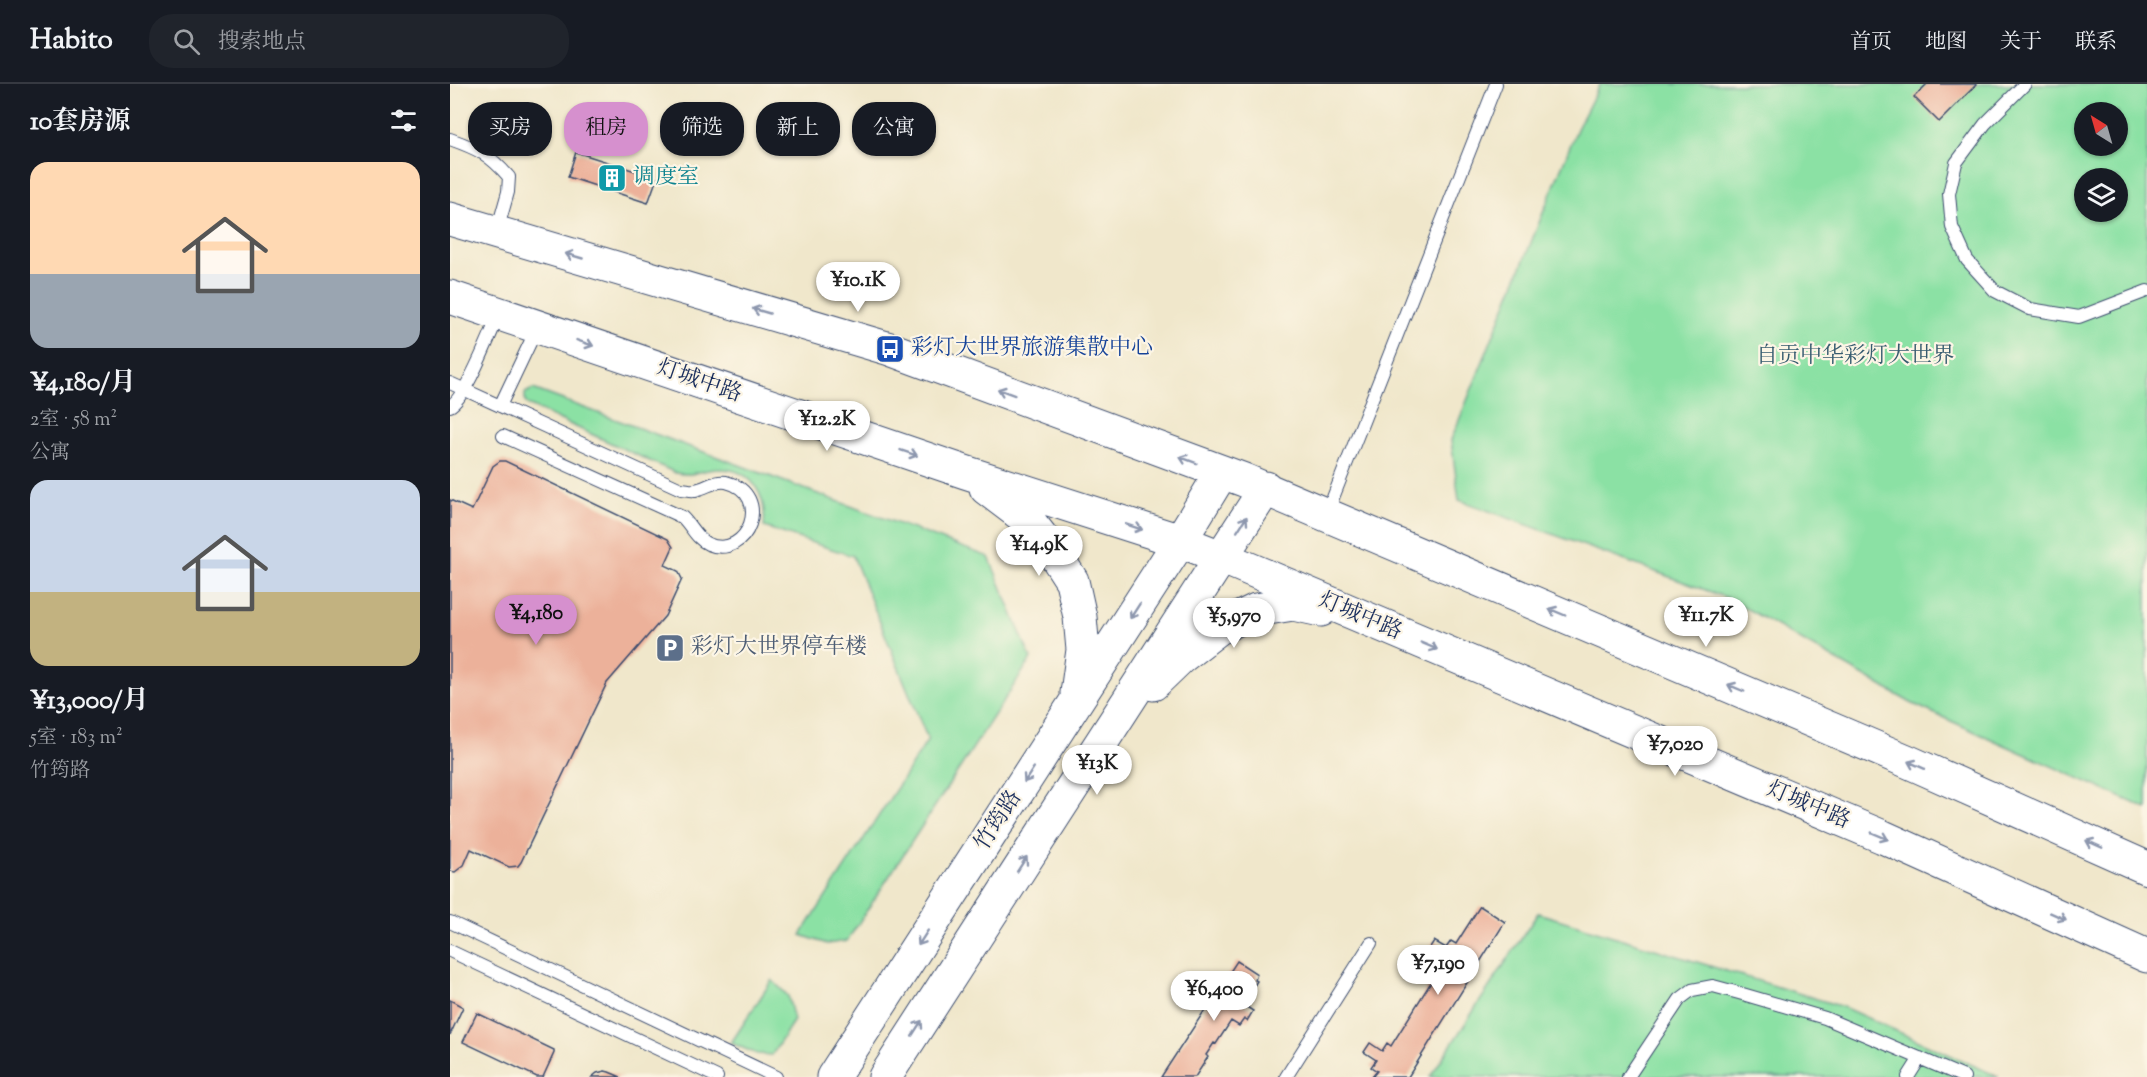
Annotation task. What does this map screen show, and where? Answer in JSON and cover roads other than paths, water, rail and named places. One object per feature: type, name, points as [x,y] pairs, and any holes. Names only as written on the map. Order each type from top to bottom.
[{"type":"main road","points":[[450,219],[890,349],[1266,488],[1909,762],[2147,868]]},
{"type":"main road","name":"灯城中路","points":[[450,297],[1221,557],[1883,837],[2147,956]]},
{"type":"main road","points":[[965,472],[1027,519],[1054,553],[1072,581],[1080,616],[1083,650],[1076,702]]},
{"type":"main road","name":"竹筠路","points":[[833,1077],[1180,542],[1222,472]]},
{"type":"main road","name":"竹筠路","points":[[885,1077],[1266,488]]},
{"type":"main road","points":[[1118,716],[1180,658],[1220,628],[1256,610],[1293,604],[1364,619]]},
{"type":"lane","points":[[1326,514],[1496,84]]},
{"type":"lane","points":[[2025,84],[1985,124],[1956,163],[1948,194],[1952,227],[1967,260],[1995,291],[2030,309],[2079,317],[2147,291]]},
{"type":"lane","points":[[450,139],[480,150],[496,162],[509,177],[508,192],[496,232]]},
{"type":"lane","points":[[450,406],[455,404],[464,389],[500,314]]},
{"type":"lane","points":[[500,406],[537,327]]},
{"type":"lane","points":[[450,383],[681,489],[696,490],[718,482],[738,487],[747,495],[753,508],[749,529],[742,537],[726,545],[709,544],[696,535],[682,517],[502,436]]},
{"type":"lane","points":[[450,922],[776,1077]]},
{"type":"lane","points":[[1286,1077],[1371,943]]},
{"type":"lane","points":[[450,951],[717,1077]]},
{"type":"lane","points":[[1628,1077],[1680,999],[1692,990],[1713,986],[1825,1018],[1964,1077]]},
{"type":"lane","points":[[1908,1077],[1920,1058]]},
{"type":"place","name":"调度室","points":[[612,178]]},
{"type":"place","name":"彩灯大世界旅游集散中心","points":[[890,349]]},
{"type":"place","name":"彩灯大世界停车楼","points":[[670,648]]},
{"type":"park label","name":"自贡中华彩灯大世界","points":[[1855,357]]}]
